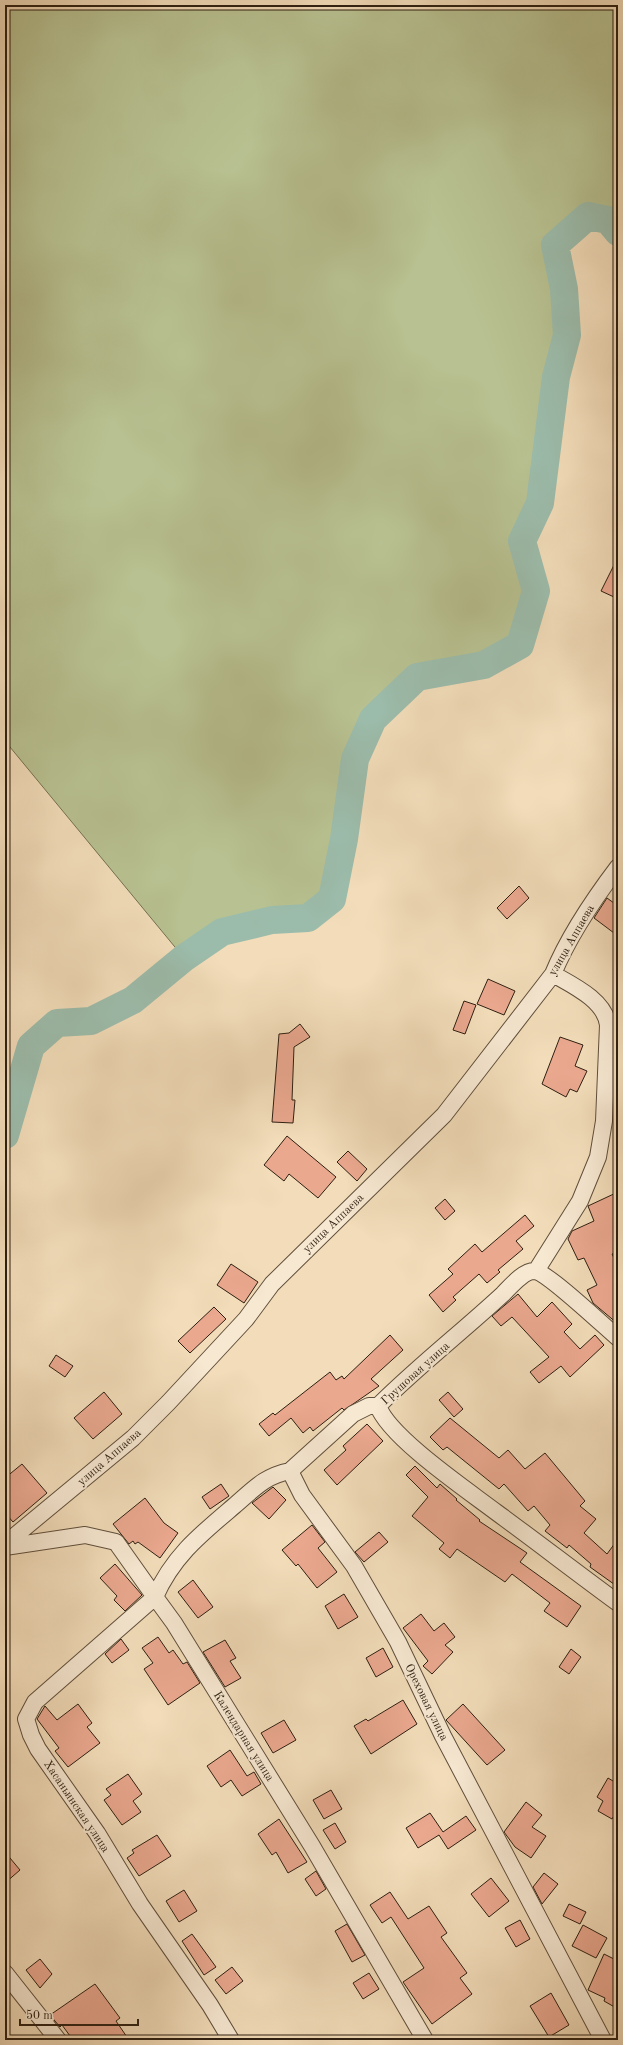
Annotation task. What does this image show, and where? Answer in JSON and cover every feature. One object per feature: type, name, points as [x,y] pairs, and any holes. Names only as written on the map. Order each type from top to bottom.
[{"type":"street","name":"улица Аппаева","points":[[5,1545],[133,1438],[246,1319],[272,1284],[444,1115],[553,974],[561,954],[579,922],[618,866]]},
{"type":"street","points":[[553,974],[593,1000],[607,1016],[608,1024],[604,1121],[598,1157],[592,1176],[563,1229],[536,1271],[554,1283],[618,1338]]},
{"type":"street","name":"Грушовая улица","points":[[536,1271],[525,1274],[468,1327],[407,1377],[378,1406],[381,1415],[389,1425],[410,1445],[618,1603]]},
{"type":"street","points":[[155,1597],[164,1576],[196,1538],[268,1477],[290,1471],[353,1414],[368,1406],[378,1406]]},
{"type":"street","name":"Ореховая улица","points":[[290,1471],[302,1495],[354,1566],[398,1642],[443,1736],[603,2040]]},
{"type":"street","name":"Календарная улица","points":[[5,1545],[85,1535],[116,1542],[174,1623],[312,1846],[425,2040]]},
{"type":"street","name":"Хасаньинская улица","points":[[155,1597],[35,1702],[26,1719],[31,1735],[38,1749],[97,1832],[140,1904],[210,2005],[231,2040]]},
{"type":"street","points":[[5,1973],[58,2040]]},
{"type":"green space","points":[[5,5],[618,5],[618,232],[608,220],[588,216],[555,245],[564,289],[567,335],[556,377],[540,503],[522,540],[536,591],[520,645],[484,665],[417,677],[373,719],[355,759],[344,839],[332,899],[308,918],[272,920],[222,932],[184,958],[5,741]]},
{"type":"building","points":[[618,557],[618,589],[614,597],[601,591]]},
{"type":"building","points":[[519,886],[529,898],[507,919],[497,908]]},
{"type":"building","points":[[607,898],[618,906],[618,936],[594,918]]},
{"type":"building","points":[[488,979],[515,991],[504,1015],[477,1004]]},
{"type":"building","points":[[464,1001],[476,1005],[465,1034],[453,1030]]},
{"type":"building","points":[[300,1024],[310,1037],[294,1047],[292,1100],[295,1100],[293,1123],[272,1122],[279,1034],[289,1033]]},
{"type":"building","points":[[560,1037],[583,1045],[575,1066],[587,1071],[577,1092],[570,1089],[566,1097],[542,1084]]},
{"type":"building","points":[[287,1136],[336,1177],[318,1198],[289,1174],[284,1181],[264,1165]]},
{"type":"building","points":[[348,1151],[367,1169],[357,1181],[337,1162]]},
{"type":"building","points":[[618,1192],[618,1252],[612,1254],[618,1266],[618,1324],[593,1303],[587,1290],[597,1285],[584,1258],[578,1260],[568,1239],[572,1231],[594,1221],[588,1206]]},
{"type":"building","points":[[445,1199],[455,1211],[445,1220],[435,1208]]},
{"type":"building","points":[[525,1215],[534,1226],[516,1241],[523,1249],[498,1270],[500,1272],[487,1283],[479,1274],[453,1297],[456,1300],[443,1312],[429,1295],[453,1274],[448,1269],[475,1244],[482,1252]]},
{"type":"building","points":[[231,1264],[258,1282],[244,1303],[217,1285]]},
{"type":"building","points":[[518,1294],[537,1317],[552,1302],[572,1324],[564,1332],[580,1349],[595,1335],[604,1345],[570,1377],[561,1366],[539,1383],[530,1372],[549,1357],[512,1317],[501,1326],[492,1316]]},
{"type":"building","points":[[214,1307],[226,1319],[190,1353],[178,1341]]},
{"type":"building","points":[[390,1335],[403,1350],[371,1379],[379,1386],[356,1402],[344,1410],[342,1408],[313,1431],[310,1427],[303,1433],[291,1418],[269,1436],[259,1424],[273,1413],[275,1415],[330,1372],[336,1380],[342,1376],[344,1379]]},
{"type":"building","points":[[56,1355],[73,1366],[65,1377],[49,1366]]},
{"type":"building","points":[[104,1392],[122,1414],[93,1439],[74,1418]]},
{"type":"building","points":[[448,1392],[463,1409],[454,1417],[439,1400]]},
{"type":"building","points":[[450,1418],[499,1458],[508,1450],[525,1469],[545,1453],[585,1501],[580,1506],[596,1519],[584,1533],[607,1554],[618,1539],[618,1587],[590,1567],[591,1564],[569,1545],[567,1548],[545,1531],[550,1525],[534,1506],[528,1511],[504,1484],[499,1489],[447,1447],[443,1450],[430,1437]]},
{"type":"building","points":[[367,1424],[383,1441],[337,1485],[324,1470],[346,1450],[343,1446]]},
{"type":"building","points":[[22,1464],[47,1493],[13,1522],[5,1513],[5,1478]]},
{"type":"building","points":[[415,1466],[437,1488],[440,1484],[480,1520],[479,1521],[527,1553],[520,1562],[581,1606],[567,1627],[544,1611],[550,1603],[512,1574],[505,1582],[457,1549],[450,1558],[439,1549],[444,1543],[412,1516],[428,1497],[406,1475]]},
{"type":"building","points":[[221,1484],[229,1496],[210,1509],[202,1497]]},
{"type":"building","points":[[273,1487],[286,1500],[269,1519],[252,1503]]},
{"type":"building","points":[[145,1498],[164,1523],[178,1533],[160,1558],[138,1542],[135,1544],[133,1541],[129,1544],[113,1524]]},
{"type":"building","points":[[312,1525],[325,1542],[318,1548],[337,1572],[317,1588],[298,1564],[296,1566],[282,1550]]},
{"type":"building","points":[[379,1532],[388,1542],[364,1562],[355,1552]]},
{"type":"building","points":[[115,1564],[142,1595],[125,1611],[114,1600],[117,1596],[100,1578]]},
{"type":"building","points":[[193,1580],[213,1607],[198,1618],[178,1592]]},
{"type":"building","points":[[344,1594],[358,1617],[338,1629],[325,1606]]},
{"type":"building","points":[[421,1614],[434,1631],[444,1623],[455,1637],[445,1645],[453,1652],[432,1674],[423,1666],[428,1661],[403,1628]]},
{"type":"building","points":[[158,1637],[169,1653],[173,1650],[183,1664],[187,1662],[200,1683],[168,1705],[144,1669],[153,1663],[142,1648]]},
{"type":"building","points":[[121,1639],[129,1650],[112,1663],[105,1654]]},
{"type":"building","points":[[225,1640],[236,1658],[230,1661],[241,1678],[225,1687],[203,1652]]},
{"type":"building","points":[[383,1648],[393,1667],[376,1677],[366,1658]]},
{"type":"building","points":[[571,1649],[581,1657],[569,1674],[559,1667]]},
{"type":"building","points":[[403,1700],[417,1724],[371,1754],[354,1726],[366,1719],[368,1721]]},
{"type":"building","points":[[78,1704],[92,1723],[87,1727],[100,1743],[68,1767],[55,1751],[59,1748],[37,1719],[45,1706],[57,1720]]},
{"type":"building","points":[[463,1704],[505,1750],[487,1765],[446,1720]]},
{"type":"building","points":[[284,1720],[296,1740],[273,1753],[261,1733]]},
{"type":"building","points":[[230,1750],[247,1776],[254,1772],[261,1784],[242,1796],[231,1780],[221,1787],[207,1766]]},
{"type":"building","points":[[128,1774],[142,1794],[133,1801],[141,1812],[122,1825],[104,1800],[111,1795],[106,1789]]},
{"type":"building","points":[[608,1778],[618,1784],[618,1809],[612,1819],[598,1811],[603,1801],[597,1797]]},
{"type":"building","points":[[331,1790],[342,1809],[324,1819],[313,1800]]},
{"type":"building","points":[[526,1802],[542,1815],[532,1827],[546,1836],[531,1858],[515,1847],[504,1832]]},
{"type":"building","points":[[430,1813],[443,1832],[466,1816],[476,1830],[448,1849],[439,1835],[418,1848],[406,1828]]},
{"type":"building","points":[[279,1819],[307,1862],[288,1873],[276,1852],[272,1855],[258,1834]]},
{"type":"building","points":[[335,1823],[346,1842],[335,1849],[323,1830]]},
{"type":"building","points":[[157,1835],[171,1856],[139,1876],[127,1858],[134,1853],[132,1850]]},
{"type":"building","points":[[5,1852],[20,1870],[5,1883]]},
{"type":"building","points":[[316,1871],[326,1889],[316,1896],[305,1879]]},
{"type":"building","points":[[544,1873],[558,1884],[542,1904],[533,1887]]},
{"type":"building","points":[[491,1878],[509,1901],[489,1917],[471,1894]]},
{"type":"building","points":[[184,1890],[197,1911],[179,1922],[166,1901]]},
{"type":"building","points":[[390,1892],[408,1919],[429,1906],[447,1933],[441,1937],[467,1973],[460,1978],[472,1994],[432,2024],[403,1982],[424,1968],[391,1917],[382,1923],[370,1905]]},
{"type":"building","points":[[569,1904],[586,1912],[580,1924],[563,1916]]},
{"type":"building","points":[[520,1920],[530,1939],[516,1947],[505,1928]]},
{"type":"building","points":[[347,1924],[365,1955],[352,1962],[335,1931]]},
{"type":"building","points":[[583,1925],[607,1938],[596,1958],[572,1946]]},
{"type":"building","points":[[192,1934],[216,1967],[204,1975],[182,1941]]},
{"type":"building","points":[[604,1954],[618,1961],[618,2009],[604,2001],[605,1998],[588,1990]]},
{"type":"building","points":[[40,1959],[52,1974],[40,1988],[26,1970]]},
{"type":"building","points":[[232,1967],[243,1981],[226,1994],[215,1980]]},
{"type":"building","points":[[369,1973],[379,1989],[363,1999],[353,1983]]},
{"type":"building","points":[[95,1984],[120,2018],[116,2021],[129,2040],[73,2040],[62,2025],[60,2027],[50,2015]]},
{"type":"building","points":[[551,1993],[569,2025],[549,2037],[530,2006]]},
{"type":"waterway","points":[[5,1135],[31,1046],[57,1023],[91,1021],[133,1000],[184,958],[222,932],[272,920],[308,918],[332,899],[344,839],[355,759],[373,719],[417,677],[484,665],[520,645],[536,591],[522,541],[540,503],[556,377],[567,335],[564,289],[555,245],[588,216],[608,220],[618,232]]}]
